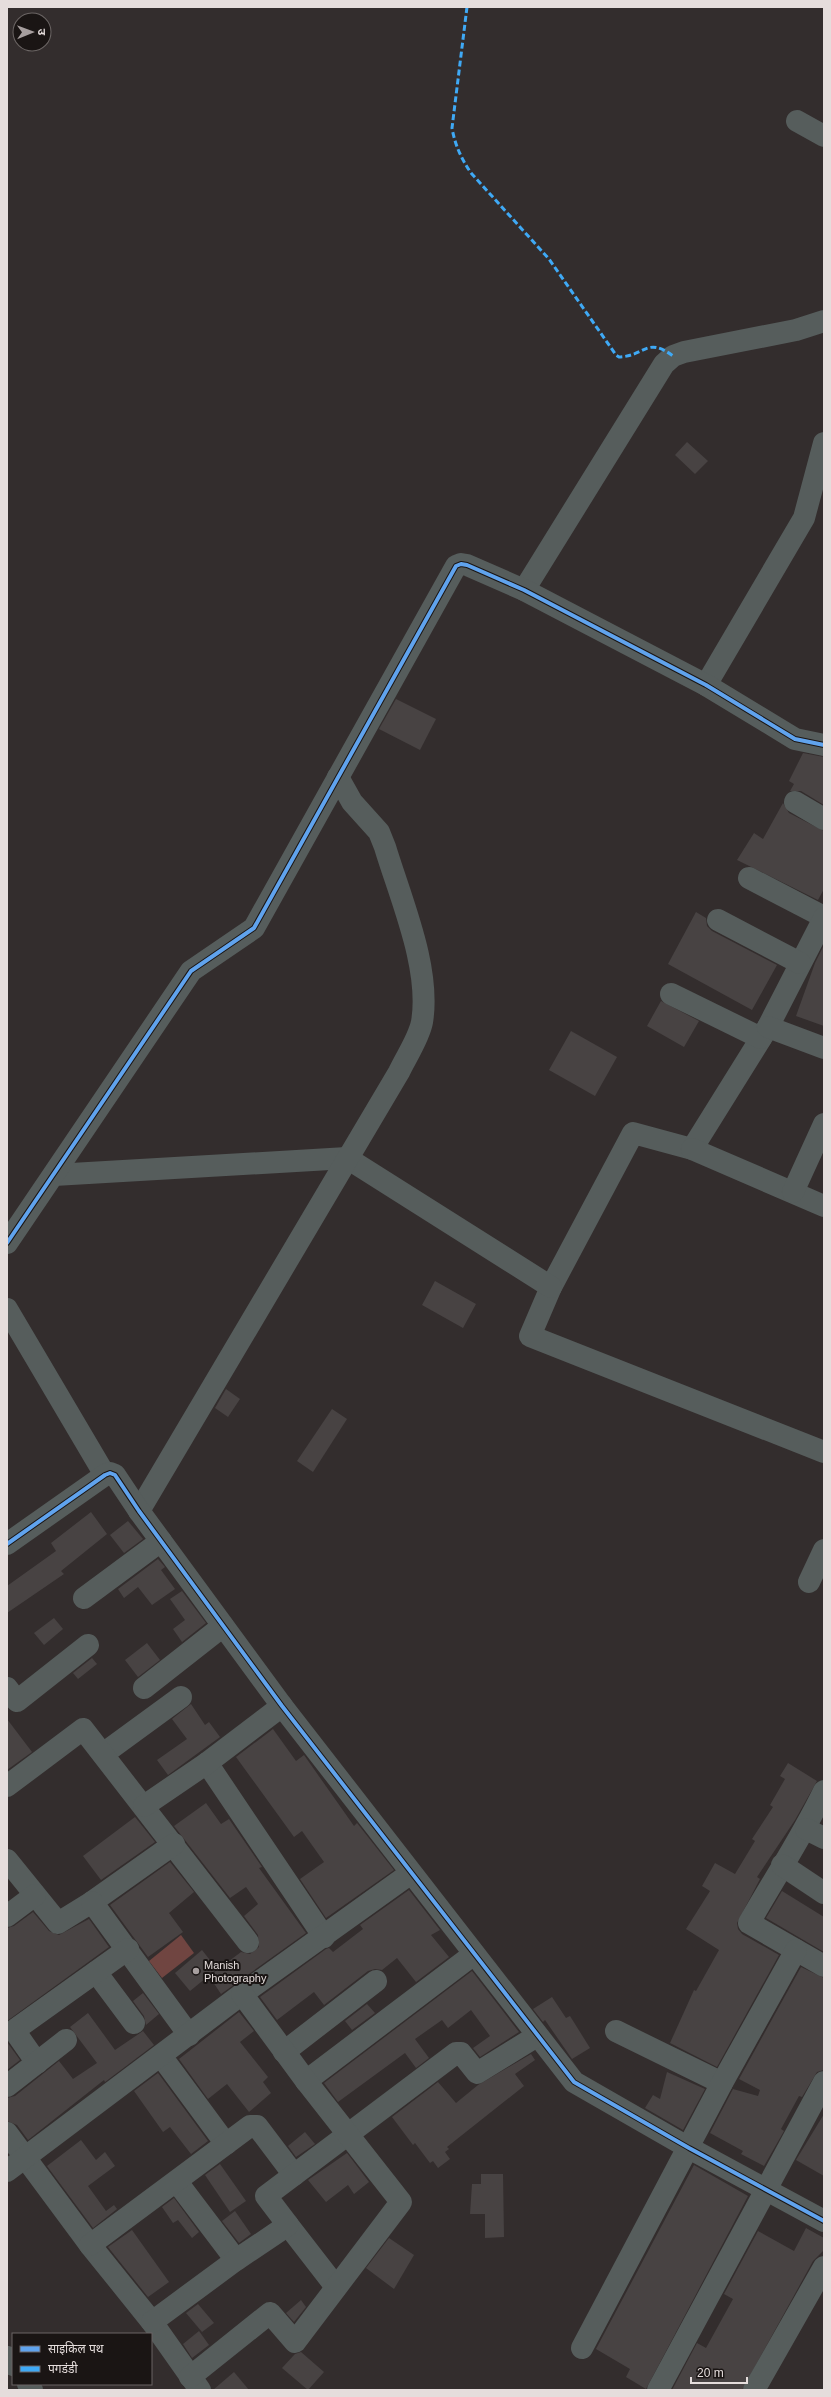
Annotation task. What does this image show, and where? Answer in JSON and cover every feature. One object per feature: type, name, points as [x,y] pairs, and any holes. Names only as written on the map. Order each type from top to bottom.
[{"type":"street","points":[[797,121],[824,136]]},
{"type":"street","points":[[524,590],[664,364],[673,356],[684,352],[796,330],[824,321]]},
{"type":"street","points":[[706,685],[804,518],[824,443]]},
{"type":"street","points":[[7,1242],[191,972],[254,928],[456,566],[461,564],[467,565],[524,590],[706,685],[795,739],[824,745]]},
{"type":"street","points":[[139,1511],[347,1158],[405,1058],[422,1024],[425,993],[423,972],[379,832],[352,802],[338,777]]},
{"type":"street","points":[[795,802],[824,819]]},
{"type":"street","points":[[692,1149],[765,1032],[800,963],[822,925],[749,878]]},
{"type":"street","points":[[718,920],[800,963]]},
{"type":"street","points":[[671,994],[765,1032],[824,1048]]},
{"type":"street","points":[[793,1192],[824,1124]]},
{"type":"street","points":[[824,1206],[692,1149],[633,1133],[551,1287],[530,1336],[824,1452]]},
{"type":"street","points":[[54,1175],[347,1158],[551,1287]]},
{"type":"street","points":[[7,1309],[105,1475]]},
{"type":"street","points":[[7,1544],[105,1475],[110,1473],[115,1475],[139,1511],[282,1706],[574,2082],[689,2148],[824,2222]]},
{"type":"street","points":[[84,1598],[161,1541]]},
{"type":"street","points":[[809,1582],[824,1550]]},
{"type":"street","points":[[144,1688],[223,1626]]},
{"type":"street","points":[[7,1688],[17,1701],[88,1645]]},
{"type":"street","points":[[103,1754],[181,1697]]},
{"type":"street","points":[[144,1806],[207,1763],[282,1706]]},
{"type":"street","points":[[7,1786],[83,1729],[174,1844],[248,1942]]},
{"type":"street","points":[[207,1763],[324,1937]]},
{"type":"street","points":[[824,1791],[815,1833],[782,1865],[749,1923],[824,1966]]},
{"type":"street","points":[[7,1860],[58,1923],[92,1902],[174,1844]]},
{"type":"street","points":[[782,1865],[824,1893]]},
{"type":"street","points":[[7,2171],[242,1994],[324,1937],[411,1873]]},
{"type":"street","points":[[7,1916],[35,1895]]},
{"type":"street","points":[[92,1902],[189,2035]]},
{"type":"street","points":[[38,2062],[16,2033],[16,2029],[128,1950]]},
{"type":"street","points":[[582,2348],[722,2083],[796,1950]]},
{"type":"street","points":[[306,2081],[474,1954]]},
{"type":"street","points":[[96,1972],[134,2023]]},
{"type":"street","points":[[284,2052],[376,1981]]},
{"type":"street","points":[[7,2133],[90,2245],[152,2322],[195,2383],[270,2313],[295,2342],[401,2202],[306,2081],[242,1994]]},
{"type":"street","points":[[616,2031],[722,2083]]},
{"type":"street","points":[[336,2287],[266,2196],[456,2053],[461,2053],[477,2073],[537,2036]]},
{"type":"street","points":[[7,2086],[66,2040]]},
{"type":"street","points":[[161,2056],[226,2144]]},
{"type":"street","points":[[658,2390],[824,2082]]},
{"type":"street","points":[[90,2245],[250,2126],[257,2126],[294,2175]]},
{"type":"street","points":[[176,2182],[236,2260]]},
{"type":"street","points":[[152,2322],[236,2260],[288,2225]]},
{"type":"street","points":[[754,2390],[824,2267]]},
{"type":"shaded area","points":[[181,1935],[194,1953],[162,1978],[149,1961]]},
{"type":"building","points":[[687,442],[708,461],[695,474],[675,455]]},
{"type":"building","points":[[396,699],[436,719],[420,750],[379,729]]},
{"type":"building","points":[[803,753],[824,757],[824,805],[801,791],[790,791],[794,784],[789,781]]},
{"type":"building","points":[[783,803],[789,813],[824,831],[824,889],[818,900],[737,860],[754,833],[763,839]]},
{"type":"building","points":[[696,912],[706,918],[707,926],[712,931],[777,965],[752,1010],[668,964]]},
{"type":"building","points":[[824,945],[824,1026],[796,1016],[815,963]]},
{"type":"building","points":[[661,1001],[699,1021],[684,1047],[647,1026]]},
{"type":"building","points":[[571,1031],[617,1057],[595,1096],[549,1070]]},
{"type":"building","points":[[435,1281],[476,1304],[463,1328],[422,1305]]},
{"type":"building","points":[[226,1389],[240,1399],[228,1417],[215,1408]]},
{"type":"building","points":[[332,1409],[347,1419],[313,1472],[297,1461]]},
{"type":"building","points":[[91,1512],[107,1534],[61,1571],[64,1574],[7,1613],[7,1586],[56,1551],[51,1543]]},
{"type":"building","points":[[128,1521],[143,1539],[124,1553],[110,1535]]},
{"type":"building","points":[[158,1559],[165,1567],[161,1570],[175,1589],[152,1605],[138,1587],[124,1598],[118,1589]]},
{"type":"building","points":[[182,1591],[206,1623],[182,1642],[173,1629],[185,1620],[170,1599]]},
{"type":"building","points":[[54,1618],[63,1629],[44,1645],[34,1633]]},
{"type":"building","points":[[147,1643],[160,1660],[138,1677],[125,1660]]},
{"type":"building","points":[[92,1658],[97,1664],[78,1679],[73,1673]]},
{"type":"building","points":[[191,1704],[205,1725],[209,1722],[220,1737],[168,1775],[157,1760],[187,1739],[172,1719]]},
{"type":"building","points":[[7,1719],[32,1752],[7,1770]]},
{"type":"building","points":[[273,1729],[296,1761],[304,1755],[354,1826],[357,1823],[394,1870],[326,1918],[300,1879],[324,1862],[302,1831],[294,1837],[236,1757]]},
{"type":"building","points":[[788,1763],[817,1781],[795,1820],[757,1877],[760,1879],[737,1923],[738,1929],[742,1934],[779,1955],[717,2067],[670,2043],[694,1990],[696,1991],[719,1950],[686,1929],[710,1891],[702,1886],[715,1863],[735,1874],[755,1841],[752,1839],[773,1807],[770,1805],[785,1779],[780,1776]]},
{"type":"building","points":[[206,1803],[221,1824],[229,1819],[262,1867],[259,1868],[306,1933],[221,1994],[209,1976],[241,1952],[250,1954],[259,1947],[258,1935],[244,1916],[258,1904],[246,1887],[230,1898],[174,1826]]},
{"type":"building","points":[[135,1817],[155,1842],[101,1880],[83,1856]]},
{"type":"building","points":[[170,1862],[194,1892],[169,1913],[183,1932],[148,1957],[110,1905]]},
{"type":"building","points":[[409,1890],[440,1930],[431,1935],[449,1957],[416,1982],[397,1958],[382,1970],[375,1969],[368,1971],[324,2005],[314,1992],[277,2020],[260,1997],[326,1949],[329,1948],[333,1952],[363,1929],[360,1925]]},
{"type":"building","points":[[782,1891],[824,1917],[824,1952],[766,1918]]},
{"type":"building","points":[[33,1912],[49,1931],[59,1935],[89,1919],[109,1947],[7,2021],[7,1928],[14,1926]]},
{"type":"building","name":"Manish Photography","points":[[202,1950],[217,1969],[190,1991],[175,1973]]},
{"type":"building","points":[[801,1967],[824,1978],[824,2070],[817,2072],[802,2097],[799,2096],[781,2129],[784,2131],[764,2166],[741,2154],[743,2151],[710,2133],[733,2089],[758,2096],[760,2090],[739,2079]]},
{"type":"building","points":[[472,1971],[519,2032],[480,2057],[473,2048],[490,2036],[471,2010],[448,2028],[442,2020],[415,2039],[429,2058],[416,2068],[405,2053],[338,2102],[324,2083]]},
{"type":"building","points":[[143,1993],[159,2014],[146,2025],[144,2016],[133,2001]]},
{"type":"building","points":[[552,1997],[566,2018],[570,2016],[590,2048],[572,2059],[545,2020],[543,2022],[533,2009]]},
{"type":"building","points":[[367,2004],[375,2013],[352,2030],[345,2021]]},
{"type":"building","points":[[239,2012],[254,2031],[240,2042],[268,2077],[263,2082],[271,2093],[249,2112],[227,2084],[208,2099],[179,2059]]},
{"type":"building","points":[[88,2013],[115,2050],[143,2031],[154,2045],[105,2082],[104,2080],[28,2140],[17,2125],[7,2121],[7,2098],[15,2096],[59,2061],[73,2079],[97,2063],[70,2027]]},
{"type":"building","points":[[7,2042],[20,2060],[7,2070]]},
{"type":"building","points":[[531,2054],[535,2060],[515,2074],[524,2086],[447,2147],[449,2149],[445,2152],[450,2159],[438,2168],[433,2161],[430,2163],[415,2143],[413,2145],[392,2117],[438,2082],[456,2103],[478,2085]]},
{"type":"building","points":[[667,2072],[705,2089],[683,2130],[645,2108],[653,2095],[660,2099]]},
{"type":"building","points":[[158,2073],[208,2141],[191,2154],[170,2127],[163,2132],[134,2091]]},
{"type":"building","points":[[824,2114],[824,2176],[796,2160]]},
{"type":"building","points":[[305,2132],[315,2144],[296,2157],[288,2146]]},
{"type":"building","points":[[81,2140],[96,2160],[105,2152],[115,2166],[88,2186],[106,2211],[114,2205],[117,2209],[93,2228],[47,2166]]},
{"type":"building","points":[[347,2153],[369,2182],[354,2194],[348,2185],[326,2202],[308,2180]]},
{"type":"building","points":[[220,2164],[246,2201],[230,2212],[205,2175]]},
{"type":"building","points":[[694,2165],[748,2196],[646,2389],[626,2377],[630,2369],[596,2349]]},
{"type":"building","points":[[481,2174],[503,2174],[504,2237],[485,2238],[485,2214],[470,2214],[472,2184],[481,2184]]},
{"type":"building","points":[[174,2198],[199,2232],[192,2238],[178,2220],[173,2223],[162,2207]]},
{"type":"building","points":[[235,2211],[251,2234],[239,2243],[222,2221]]},
{"type":"building","points":[[806,2228],[824,2238],[824,2250],[813,2261],[742,2390],[672,2390],[697,2343],[706,2348],[733,2299],[724,2294],[758,2231],[794,2251]]},
{"type":"building","points":[[132,2230],[169,2282],[148,2297],[108,2247]]},
{"type":"building","points":[[389,2238],[414,2255],[394,2289],[366,2268]]},
{"type":"building","points":[[301,2300],[306,2307],[294,2322],[286,2313]]},
{"type":"building","points":[[198,2304],[214,2323],[202,2332],[186,2313]]},
{"type":"building","points":[[199,2331],[209,2345],[192,2358],[183,2344]]},
{"type":"building","points":[[301,2352],[324,2372],[308,2390],[282,2368],[295,2354]]},
{"type":"building","points":[[234,2372],[249,2390],[213,2390]]},
{"type":"marked path","points":[[467,7],[452,128],[461,157],[471,173],[549,259],[616,355],[619,357],[628,356],[651,347],[664,350],[673,356]]},
{"type":"cycle path","points":[[7,1243],[191,971],[254,928],[456,566],[461,564],[467,565],[524,590],[706,685],[795,739],[824,745]]},
{"type":"cycle path","points":[[7,1544],[105,1475],[110,1473],[115,1475],[139,1511],[282,1706],[574,2082],[689,2148],[824,2221]]},
{"type":"place","name":"Manish Photography","points":[[196,1971]]}]
